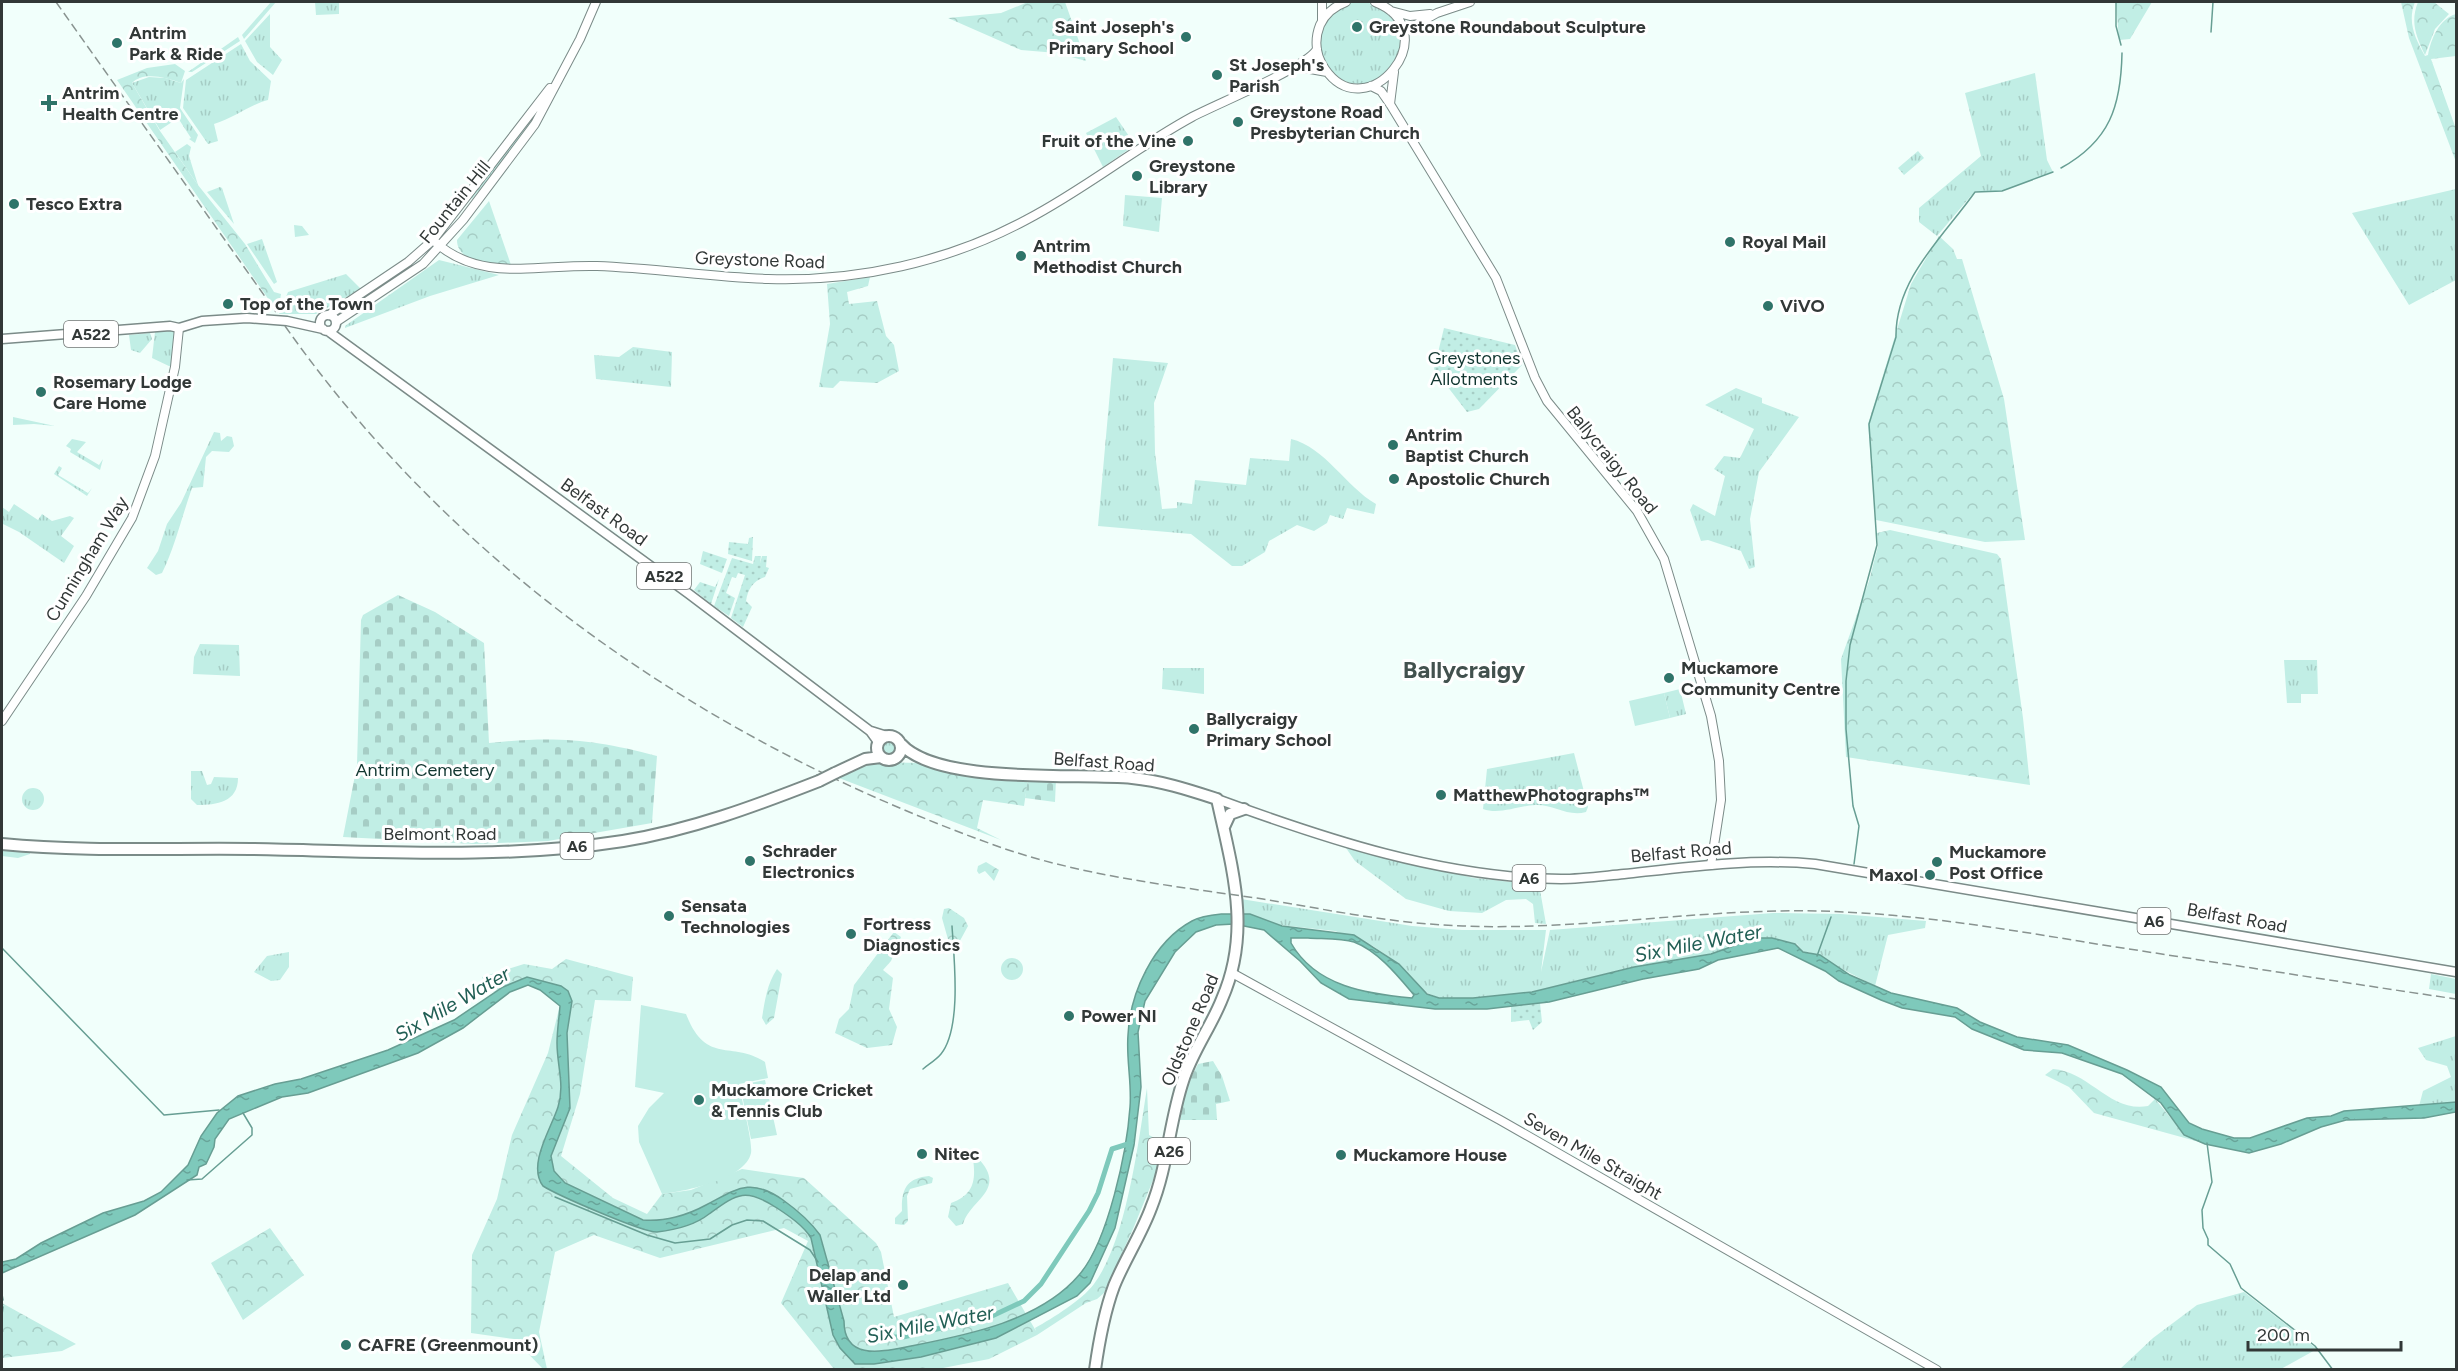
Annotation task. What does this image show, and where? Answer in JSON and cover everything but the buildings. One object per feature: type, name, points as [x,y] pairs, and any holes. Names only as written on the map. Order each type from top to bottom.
[{"type":"highway","name":"A6","points":[[881,741],[897,738],[901,744]]},
{"type":"highway","points":[[881,741],[882,757]]},
{"type":"highway","name":"Belmont Road","points":[[865,759],[881,741]]},
{"type":"highway","points":[[895,758],[900,752],[901,744]]},
{"type":"highway","name":"Belfast Road","points":[[901,744],[915,757]]},
{"type":"highway","name":"A6","points":[[882,757],[895,758]]},
{"type":"highway","name":"Belmont Road","points":[[2,844],[109,851],[551,849],[624,841],[700,824],[819,781],[865,759],[882,757]]},
{"type":"highway","name":"Belfast Road","points":[[895,758],[915,757],[980,772],[1135,778],[1174,786],[1217,799]]},
{"type":"highway","name":"Oldstone Road","points":[[1095,1369],[1109,1300],[1148,1218],[1164,1172],[1183,1081],[1223,999],[1232,973],[1238,932],[1237,904],[1233,862],[1217,799]]},
{"type":"highway","points":[[1224,828],[1230,814],[1244,809]]},
{"type":"main road","name":"Fountain Hill","points":[[336,323],[423,264],[440,247],[535,124],[596,2]]},
{"type":"main road","points":[[1322,2],[1322,21],[1316,39],[1317,50],[1327,72],[1337,81],[1350,86],[1371,86],[1395,71]]},
{"type":"main road","points":[[1322,21],[1341,2]]},
{"type":"main road","points":[[1375,2],[1390,10],[1410,16],[1437,13]]},
{"type":"main road","points":[[1403,32],[1437,13],[1470,2]]},
{"type":"main road","points":[[1390,10],[1403,32],[1404,50],[1395,71],[1390,104]]},
{"type":"main road","name":"Greystone Road","points":[[433,240],[461,260],[518,271],[591,266],[795,279],[837,277],[901,266],[976,243],[1025,221],[1169,130],[1239,93],[1297,67],[1314,56],[1317,50]]},
{"type":"main road","points":[[1297,67],[1327,72]]},
{"type":"main road","name":"Fountain Hill","points":[[326,316],[408,262],[433,240],[564,70]]},
{"type":"main road","name":"Ballycraigy Road","points":[[1371,86],[1381,91],[1390,104],[1496,278],[1535,378],[1547,401],[1637,511],[1664,559],[1711,716],[1719,760],[1721,800],[1711,865]]},
{"type":"main road","points":[[326,316],[320,323],[325,330],[336,323]]},
{"type":"main road","name":"A522","points":[[300,323],[326,316],[336,323]]},
{"type":"main road","name":"A522","points":[[2,339],[170,326],[179,328],[215,319],[259,319],[300,323],[325,330]]},
{"type":"main road","name":"Belfast Road","points":[[336,323],[347,343]]},
{"type":"main road","name":"Cunningham Way","points":[[2,721],[86,596],[132,518],[155,456],[175,367],[179,328]]},
{"type":"main road","name":"Belfast Road","points":[[325,330],[347,343],[881,741]]},
{"type":"main road","name":"Belfast Road","points":[[1217,799],[1313,833],[1427,863],[1498,876],[1563,879],[1711,865],[1790,862],[1852,869],[2457,972]]},
{"type":"main road","name":"Seven Mile Straight","points":[[1232,973],[1500,1120],[1937,1370]]},
{"type":"main road","points":[[1084,1370],[1095,1369]]},
{"type":"green space","points":[[271,2],[276,2],[244,39],[242,35]]},
{"type":"green space","points":[[315,2],[339,2],[339,14],[316,15]]},
{"type":"green space","points":[[1028,2],[1065,2],[1086,61],[1057,53],[1021,50],[948,18],[1001,13]]},
{"type":"green space","points":[[1360,2],[1376,6],[1389,14],[1397,27],[1401,43],[1397,59],[1389,72],[1376,80],[1360,84],[1344,80],[1331,72],[1323,59],[1319,43],[1323,27],[1331,14],[1344,6]]},
{"type":"green space","points":[[2116,2],[2152,2],[2130,39],[2119,40]]},
{"type":"green space","points":[[2401,2],[2415,2],[2412,23],[2415,36],[2425,56],[2428,55],[2440,25],[2456,14],[2456,56],[2431,59],[2456,129],[2456,162],[2409,38]]},
{"type":"green space","points":[[2418,2],[2434,2],[2449,14],[2435,29],[2425,55],[2414,23]]},
{"type":"green space","points":[[270,14],[270,47],[282,60],[273,75],[257,62],[245,41]]},
{"type":"green space","points":[[238,37],[240,41],[192,72],[188,72]]},
{"type":"green space","points":[[241,44],[250,61],[271,81],[268,100],[214,124],[218,141],[208,144],[183,108],[186,80]]},
{"type":"green space","points":[[175,64],[185,71],[181,83],[149,76],[132,83],[160,131],[198,185],[245,244],[274,292],[281,294],[278,313],[117,80],[147,68]]},
{"type":"green space","points":[[2035,73],[2047,160],[2053,172],[2002,191],[1975,191],[1937,236],[1919,222],[1919,208],[1981,156],[1965,93]]},
{"type":"green space","points":[[149,77],[165,78],[181,83],[184,79],[180,108],[198,135],[195,143],[189,139],[191,138],[178,118],[160,130],[132,83]]},
{"type":"green space","points":[[545,99],[522,137],[472,199],[471,197]]},
{"type":"green space","points":[[1116,117],[1135,145],[1103,167],[1086,133]]},
{"type":"green space","points":[[187,144],[191,147],[189,156],[198,185],[175,152]]},
{"type":"green space","points":[[1918,151],[1924,158],[1904,175],[1898,168]]},
{"type":"green space","points":[[222,188],[234,224],[207,192]]},
{"type":"green space","points":[[2456,189],[2456,280],[2409,305],[2352,213]]},
{"type":"green space","points":[[1125,195],[1162,198],[1159,232],[1123,226]]},
{"type":"green space","points":[[489,201],[511,265],[470,258],[459,248],[457,240]]},
{"type":"green space","points":[[294,225],[302,226],[309,235],[295,237]]},
{"type":"green space","points":[[1939,236],[1953,249],[1957,259],[1962,259],[2004,399],[2025,540],[1985,542],[1876,520],[1868,424],[1911,284]]},
{"type":"green space","points":[[262,239],[277,282],[274,284],[247,244]]},
{"type":"green space","points":[[439,260],[499,275],[430,296],[345,328],[345,326]]},
{"type":"green space","points":[[346,274],[361,289],[316,314],[279,314],[288,292]]},
{"type":"green space","points":[[870,277],[868,286],[847,292],[849,304],[877,301],[886,336],[894,345],[899,371],[877,383],[840,381],[833,388],[819,387],[830,324],[827,284]]},
{"type":"green space","name":"Greystones Allotments","points":[[1444,328],[1515,345],[1522,365],[1479,409],[1467,412],[1434,369]]},
{"type":"green space","points":[[172,331],[176,334],[171,367],[152,358],[155,332]]},
{"type":"green space","points":[[150,333],[152,339],[140,353],[131,350],[129,335]]},
{"type":"green space","points":[[633,347],[672,352],[671,387],[596,379],[594,355],[619,357]]},
{"type":"green space","points":[[1113,358],[1168,363],[1154,403],[1155,453],[1162,509],[1177,508],[1177,502],[1192,504],[1195,480],[1246,485],[1250,458],[1289,461],[1291,439],[1314,450],[1365,497],[1376,504],[1374,514],[1347,508],[1343,519],[1330,515],[1327,523],[1314,531],[1297,525],[1269,541],[1265,552],[1242,566],[1232,566],[1191,534],[1098,526]]},
{"type":"green space","points":[[1736,388],[1762,398],[1762,403],[1799,417],[1759,472],[1750,519],[1755,567],[1749,569],[1741,551],[1708,540],[1701,541],[1690,510],[1693,504],[1715,516],[1725,476],[1714,469],[1724,456],[1740,458],[1754,429],[1705,405]]},
{"type":"green space","points":[[13,417],[55,426],[13,425]]},
{"type":"green space","points":[[214,432],[220,433],[221,441],[227,436],[232,437],[234,446],[229,452],[212,451],[206,457],[203,487],[192,488],[167,563],[162,573],[156,575],[147,568],[158,551],[167,524],[181,503]]},
{"type":"green space","points":[[72,439],[86,442],[77,452],[99,465],[103,459],[100,470],[70,452],[71,449],[66,446]]},
{"type":"green space","points":[[59,466],[62,468],[58,475],[88,493],[92,488],[87,496],[54,474]]},
{"type":"green space","points":[[14,504],[38,520],[42,514],[52,521],[70,516],[74,518],[61,536],[74,546],[64,563],[19,532],[3,524],[2,507],[9,512]]},
{"type":"green space","points":[[1890,530],[1997,554],[2001,559],[2030,785],[1846,757],[1841,659],[1869,581],[1878,546],[1877,533]]},
{"type":"green space","points":[[753,537],[752,561],[728,554],[729,542],[748,544],[749,538]]},
{"type":"green space","points":[[703,551],[727,559],[722,573],[700,564]]},
{"type":"green space","points":[[755,556],[761,556],[760,563],[762,556],[767,556],[766,567],[769,568],[765,577],[754,583],[748,593],[746,601],[752,607],[743,627],[731,618],[745,575],[738,573],[736,578],[732,577],[726,593],[735,598],[729,616],[714,606],[732,558],[753,564]]},
{"type":"green space","points":[[719,579],[711,604],[694,590],[700,582],[715,587]]},
{"type":"green space","name":"Antrim Cemetery","points":[[398,595],[435,612],[484,643],[489,743],[574,740],[657,756],[652,823],[548,841],[475,844],[343,837],[357,765],[361,620],[363,615]]},
{"type":"green space","points":[[200,644],[239,645],[240,676],[193,674],[194,657]]},
{"type":"green space","points":[[2284,660],[2317,660],[2318,694],[2301,694],[2301,703],[2287,703]]},
{"type":"green space","points":[[1163,668],[1204,668],[1204,694],[1162,689]]},
{"type":"green space","points":[[1680,689],[1686,714],[1670,718],[1664,693]]},
{"type":"green space","points":[[1664,693],[1670,718],[1635,726],[1629,701]]},
{"type":"green space","points":[[886,739],[892,739],[897,747],[895,753],[886,755],[881,750],[881,744]]},
{"type":"green space","points":[[1574,753],[1588,807],[1586,812],[1566,812],[1542,805],[1502,811],[1483,809],[1487,769]]},
{"type":"green space","points":[[875,762],[920,763],[967,775],[1028,779],[1024,806],[983,800],[977,828],[1001,840],[839,778]]},
{"type":"green space","points":[[191,771],[202,771],[207,785],[211,784],[214,777],[238,778],[237,786],[230,797],[219,803],[197,805],[191,799]]},
{"type":"green space","points":[[1028,779],[1056,779],[1055,802],[1025,798]]},
{"type":"green space","points":[[33,788],[41,791],[44,799],[41,807],[33,810],[25,807],[22,799],[25,791]]},
{"type":"green space","points":[[1346,848],[1474,878],[1531,884],[1529,888],[1540,890],[1546,924],[1535,923],[1533,904],[1526,899],[1506,900],[1482,913],[1449,911],[1406,899],[1355,861]]},
{"type":"green space","points":[[9,849],[30,851],[30,854],[18,858],[2,856],[2,851]]},
{"type":"green space","points":[[986,862],[999,870],[994,881],[985,871],[979,874],[977,871],[978,866]]},
{"type":"green space","points":[[1241,899],[1412,926],[1462,930],[1546,930],[1541,972],[1550,930],[1773,913],[1841,914],[1926,921],[1925,928],[1888,935],[1875,986],[1809,952],[1803,952],[1797,944],[1772,938],[1756,938],[1711,954],[1632,967],[1532,992],[1473,998],[1439,998],[1423,991],[1399,964],[1373,946],[1335,931],[1280,925],[1243,914]]},
{"type":"green space","points":[[949,908],[964,918],[968,926],[956,948],[951,950],[942,918],[944,909]]},
{"type":"green space","points":[[894,932],[901,937],[891,961],[883,970],[893,978],[889,1009],[897,1027],[892,1045],[867,1048],[835,1033],[839,1019],[849,1009],[854,985]]},
{"type":"green space","points":[[289,952],[289,967],[280,980],[271,981],[254,972],[267,956]]},
{"type":"green space","points":[[1012,958],[1020,961],[1023,969],[1020,977],[1012,980],[1004,977],[1001,969],[1004,961]]},
{"type":"green space","points":[[566,959],[633,977],[631,1001],[595,1000],[580,1094],[561,1156],[613,1198],[647,1214],[662,1194],[691,1190],[742,1169],[804,1178],[876,1243],[881,1252],[894,1317],[1008,1283],[1036,1331],[1035,1328],[1082,1296],[1094,1284],[1105,1265],[1123,1217],[1130,1190],[1147,1088],[1149,1135],[1160,1141],[1156,1173],[1104,1293],[1037,1335],[989,1359],[938,1369],[834,1369],[781,1303],[808,1241],[784,1228],[660,1258],[594,1235],[555,1252],[539,1332],[547,1369],[543,1369],[514,1339],[471,1333],[472,1255],[497,1199],[512,1135],[548,1053],[560,1005],[558,998],[530,981],[500,993],[489,991],[482,977],[524,964],[552,969]]},
{"type":"green space","points":[[777,969],[782,974],[774,1018],[766,1025],[762,1018],[765,999]]},
{"type":"green space","points":[[2431,974],[2456,979],[2456,994],[2429,989]]},
{"type":"green space","points":[[1540,1003],[1542,1022],[1533,1030],[1529,1020],[1511,1022],[1511,1005]]},
{"type":"green space","name":"Muckamore Cricket & Tennis Club","points":[[641,1005],[686,1014],[694,1030],[711,1046],[753,1056],[765,1062],[768,1078],[739,1084],[749,1130],[751,1153],[738,1170],[726,1177],[699,1187],[662,1194],[639,1142],[638,1126],[649,1108],[664,1093],[635,1087]]},
{"type":"green space","points":[[2456,1036],[2456,1102],[2419,1106],[2423,1091],[2451,1077],[2447,1066],[2426,1060],[2418,1048]]},
{"type":"green space","points":[[1213,1061],[1222,1076],[1230,1101],[1216,1104],[1217,1120],[1180,1120],[1186,1087],[1198,1064]]},
{"type":"green space","points":[[2053,1069],[2066,1071],[2111,1098],[2134,1107],[2148,1106],[2155,1099],[2185,1135],[2203,1143],[2094,1113],[2069,1087],[2045,1075]]},
{"type":"green space","points":[[765,1080],[777,1135],[751,1139],[740,1085]]},
{"type":"green space","points":[[977,1157],[986,1168],[989,1178],[988,1186],[985,1194],[967,1215],[963,1224],[956,1226],[948,1217],[951,1203],[965,1196],[972,1186],[973,1159]]},
{"type":"green space","points":[[929,1176],[933,1178],[932,1183],[910,1189],[907,1196],[908,1221],[904,1225],[895,1224],[895,1218],[902,1211],[904,1191],[907,1186],[915,1179]]},
{"type":"green space","points":[[270,1228],[304,1275],[243,1320],[211,1263]]},
{"type":"green space","points":[[2244,1292],[2317,1349],[2281,1369],[2120,1369],[2153,1338],[2197,1305]]},
{"type":"green space","points":[[2,1303],[76,1344],[62,1351],[2,1358]]},
{"type":"water","points":[[1218,914],[1250,914],[1282,926],[1354,935],[1399,964],[1427,994],[1439,998],[1473,998],[1532,992],[1634,967],[1711,954],[1756,938],[1772,938],[1795,944],[1803,952],[1820,955],[1850,975],[1891,993],[1957,1008],[1980,1022],[2017,1037],[2068,1045],[2127,1070],[2161,1087],[2189,1123],[2234,1138],[2250,1138],[2307,1118],[2331,1116],[2344,1111],[2456,1102],[2456,1112],[2424,1118],[2346,1120],[2249,1153],[2205,1144],[2184,1135],[2161,1103],[2122,1074],[2062,1053],[2024,1050],[1972,1029],[1955,1017],[1902,1008],[1839,981],[1825,971],[1778,948],[1718,960],[1699,969],[1643,979],[1549,1002],[1487,1009],[1435,1009],[1349,999],[1321,983],[1300,961],[1264,930],[1234,924],[1216,925],[1196,932],[1175,952],[1145,1001],[1138,1032],[1141,1087],[1134,1145],[1115,1228],[1090,1283],[1077,1296],[996,1338],[921,1357],[874,1364],[855,1364],[840,1348],[833,1335],[811,1238],[796,1222],[766,1201],[749,1195],[734,1198],[691,1224],[657,1232],[619,1220],[543,1186],[539,1177],[539,1158],[558,1107],[561,1091],[557,1051],[560,1006],[540,990],[528,985],[510,992],[463,1028],[418,1053],[308,1093],[282,1097],[229,1119],[215,1139],[206,1164],[199,1167],[197,1175],[135,1215],[2,1273],[2,1262],[16,1259],[41,1243],[103,1213],[144,1201],[161,1192],[188,1165],[201,1136],[217,1113],[238,1096],[275,1084],[301,1079],[388,1050],[454,1020],[503,987],[527,977],[561,986],[568,991],[572,1001],[567,1033],[570,1108],[551,1156],[554,1171],[565,1183],[643,1220],[667,1219],[684,1215],[735,1190],[752,1187],[761,1189],[783,1200],[808,1220],[820,1235],[846,1334],[851,1343],[858,1348],[867,1351],[889,1350],[978,1331],[1023,1315],[1044,1304],[1063,1291],[1079,1275],[1089,1260],[1107,1219],[1125,1147],[1130,1098],[1128,1035],[1133,1002],[1146,970],[1166,942],[1178,930],[1195,919]],"holes":[[[1291,938],[1343,940],[1363,946],[1387,965],[1414,995],[1412,998],[1378,994],[1344,986],[1329,979],[1314,970],[1291,943]]]},
{"type":"waterway","points":[[2116,2],[2116,26],[2121,45]]},
{"type":"waterway","points":[[2211,32],[2213,2]]},
{"type":"waterway","points":[[2061,168],[2091,146],[2102,134],[2110,120],[2119,90],[2122,53]]},
{"type":"waterway","points":[[1854,864],[1859,826],[1853,806],[1846,729],[1846,681],[1850,645],[1877,545],[1869,424],[1896,337],[1898,316],[1912,277],[1975,192],[2002,191],[2053,172]]},
{"type":"waterway","points":[[1817,956],[1831,917]]},
{"type":"waterway","points":[[923,1069],[941,1054],[952,1028],[955,992],[952,926]]},
{"type":"waterway","points":[[2,948],[164,1115],[219,1110]]},
{"type":"waterway","points":[[187,1180],[202,1179],[252,1135],[252,1128],[243,1113]]},
{"type":"waterway","name":"Six Mile Water","points":[[887,1337],[903,1337],[992,1316],[1024,1301],[1041,1284],[1089,1211],[1098,1193],[1112,1149],[1131,1143]]},
{"type":"waterway","points":[[2207,1143],[2212,1182],[2202,1210],[2203,1228],[2208,1245],[2230,1264],[2241,1288],[2315,1346],[2333,1370]]},
{"type":"waterway","points":[[555,1197],[647,1235],[675,1243],[710,1239],[732,1225],[747,1220],[763,1221],[810,1250],[818,1262]]},
{"type":"waterway","points":[[2,1294],[3,1300]]},
{"type":"waterway","points":[[2,1315],[3,1307]]},
{"type":"railway","points":[[56,2],[276,312]]},
{"type":"railway","points":[[285,326],[354,415],[430,497],[512,572],[599,640],[691,701],[788,756],[889,804],[1027,856],[1127,879],[1363,916],[1438,925],[1511,927],[1559,925],[1749,912],[1877,914],[2006,929],[2456,999]]},
{"type":"place","name":"Greystone Roundabout Sculpture","points":[[1357,27]]},
{"type":"place","name":"Saint Joseph's Primary School","points":[[1186,37]]},
{"type":"place","name":"Antrim Park & Ride","points":[[117,43]]},
{"type":"place","name":"St Joseph's Parish","points":[[1217,75]]},
{"type":"place","name":"Antrim Health Centre","points":[[49,103]]},
{"type":"place","name":"Greystone Road Presbyterian Church","points":[[1238,122]]},
{"type":"place","name":"Fruit of the Vine","points":[[1188,141]]},
{"type":"place","name":"Greystone Library","points":[[1137,176]]},
{"type":"place","name":"Tesco Extra","points":[[14,204]]},
{"type":"place","name":"Royal Mail","points":[[1730,242]]},
{"type":"place","name":"Antrim Methodist Church","points":[[1021,256]]},
{"type":"place","name":"Top of the Town","points":[[228,304]]},
{"type":"place","name":"ViVO","points":[[1768,306]]},
{"type":"place","name":"Rosemary Lodge Care Home","points":[[41,392]]},
{"type":"place","name":"Antrim Baptist Church","points":[[1393,445]]},
{"type":"place","name":"Apostolic Church","points":[[1394,479]]},
{"type":"place","name":"Muckamore Community Centre","points":[[1669,678]]},
{"type":"place","name":"Ballycraigy Primary School","points":[[1194,729]]},
{"type":"place","name":"MatthewPhotographs™","points":[[1441,795]]},
{"type":"place","name":"Schrader Electronics","points":[[750,861]]},
{"type":"place","name":"Muckamore Post Office","points":[[1937,862]]},
{"type":"place","name":"Maxol","points":[[1930,875]]},
{"type":"place","name":"Sensata Technologies","points":[[669,916]]},
{"type":"place","name":"Fortress Diagnostics","points":[[851,934]]},
{"type":"place","name":"Power NI","points":[[1069,1016]]},
{"type":"place","name":"Muckamore Cricket & Tennis Club","points":[[699,1100]]},
{"type":"place","name":"Nitec","points":[[922,1154]]},
{"type":"place","name":"Muckamore House","points":[[1341,1155]]},
{"type":"place","name":"Delap and Waller Ltd","points":[[903,1285]]},
{"type":"place","name":"CAFRE (Greenmount)","points":[[346,1345]]},
{"type":"district","name":"Ballycraigy","points":[[1464,670]]}]
